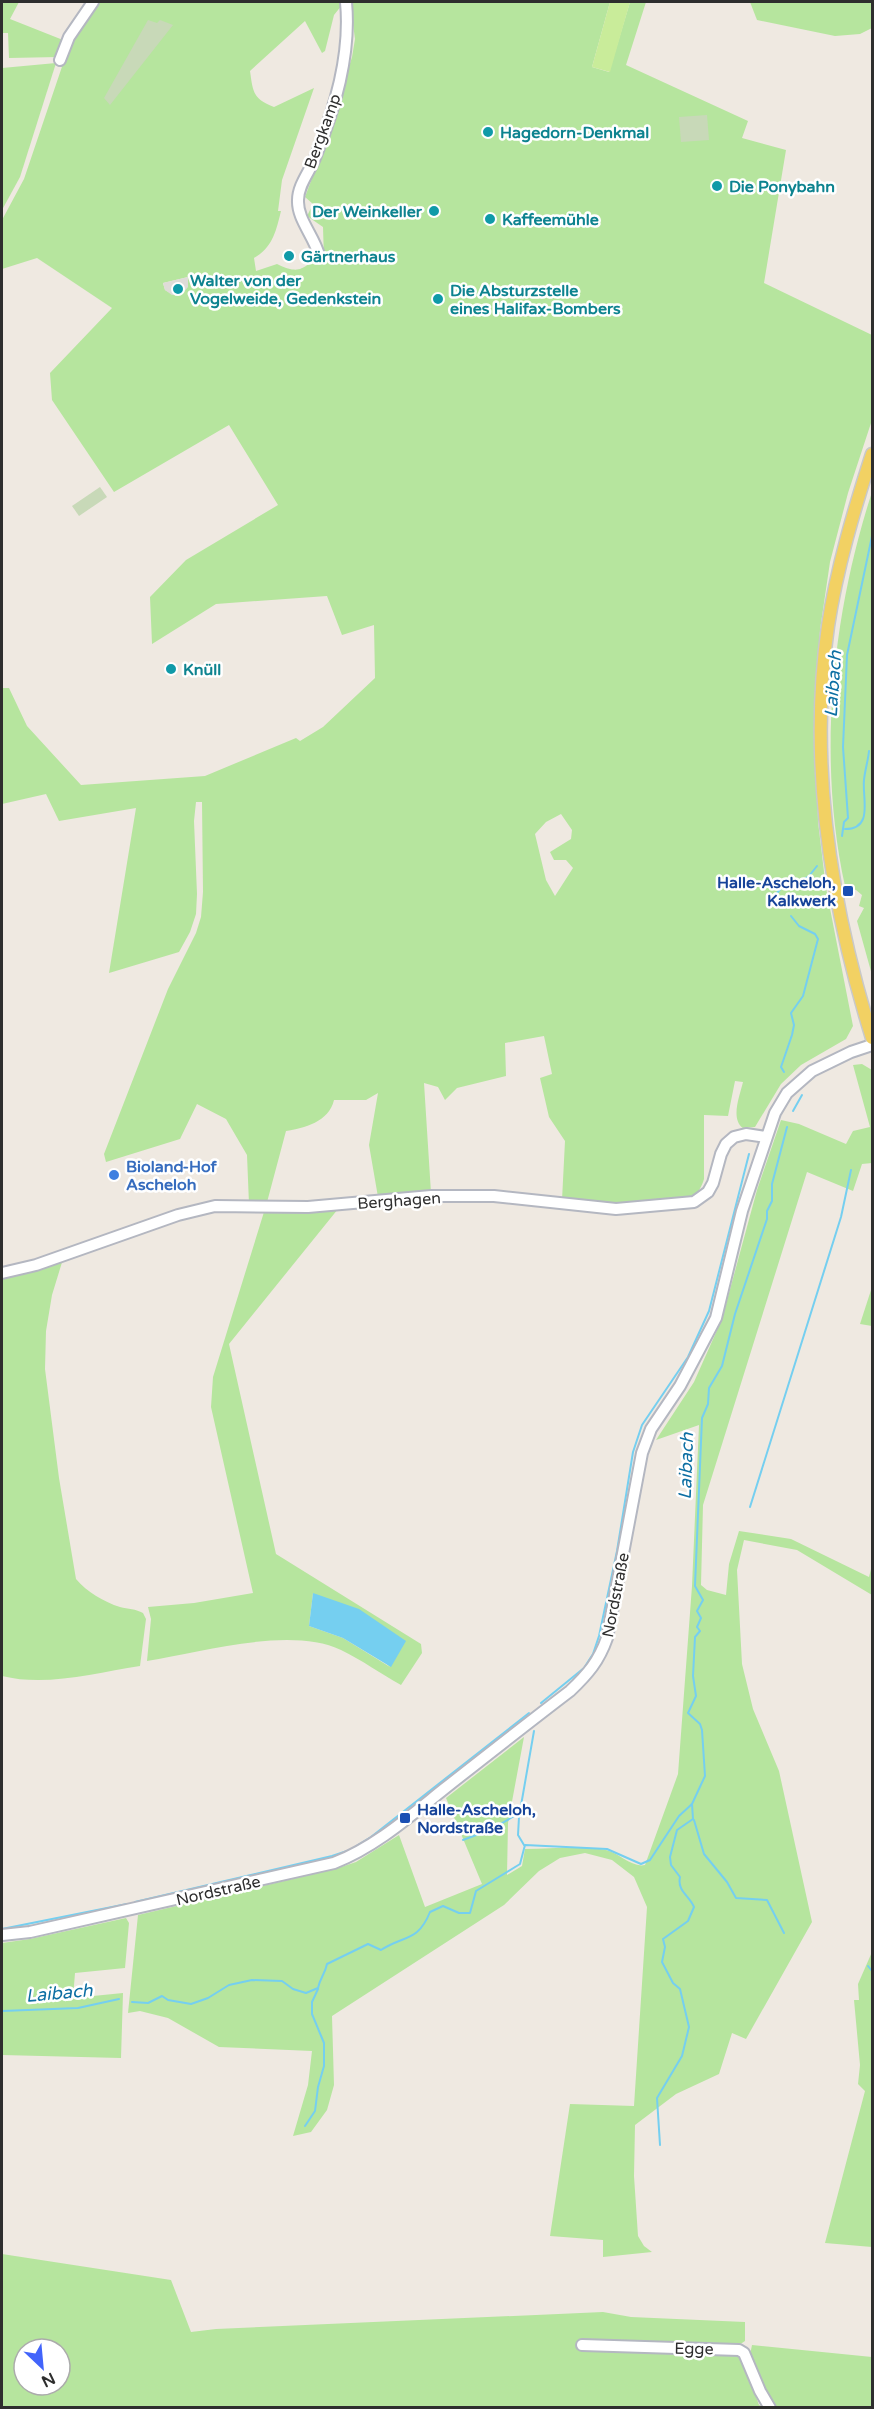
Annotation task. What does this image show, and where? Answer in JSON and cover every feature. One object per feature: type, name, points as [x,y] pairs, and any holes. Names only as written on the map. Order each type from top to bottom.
[{"type":"main road","points":[[873,454],[837,577],[828,627],[822,716],[825,821],[839,915],[852,972],[873,1038]]},
{"type":"street","points":[[60,60],[69,37],[93,2]]},
{"type":"street","name":"Bergkamp","points":[[319,255],[314,238],[301,216],[297,201],[321,143],[346,56],[346,2]]},
{"type":"street","name":"Nordstraße","points":[[2,1935],[30,1932],[144,1907],[334,1863],[353,1856],[408,1817],[570,1691],[590,1672],[600,1657],[607,1638],[642,1453],[651,1429],[680,1386],[716,1318],[742,1211],[775,1113],[787,1093],[812,1071],[851,1052],[873,1046]]},
{"type":"street","name":"Berghagen","points":[[2,1273],[36,1265],[178,1215],[215,1206],[308,1207],[431,1196],[494,1196],[616,1209],[694,1202],[708,1192],[713,1183],[726,1144],[734,1137],[746,1134],[766,1137]]},
{"type":"street","name":"Egge","points":[[582,2345],[739,2350],[744,2353],[770,2408]]},
{"type":"green space","points":[[2,2],[19,2],[10,19],[63,40],[58,57],[9,58],[8,33],[2,33]]},
{"type":"green space","points":[[99,2],[342,2],[334,15],[325,51],[322,53],[305,21],[250,71],[255,94],[262,101],[274,107],[314,88],[282,180],[278,211],[281,211],[273,238],[266,249],[254,258],[256,271],[277,264],[293,270],[324,260],[323,227],[307,216],[313,204],[305,197],[327,138],[352,57],[355,39],[350,2],[610,2],[592,67],[609,72],[630,2],[646,2],[626,65],[748,121],[742,138],[786,150],[764,283],[872,335],[872,420],[848,493],[830,562],[820,630],[815,709],[818,822],[826,888],[853,1026],[846,1039],[801,1065],[781,1084],[755,1127],[743,1128],[739,1124],[736,1113],[743,1082],[735,1081],[728,1116],[704,1115],[704,1179],[699,1190],[691,1198],[646,1204],[562,1200],[565,1141],[549,1117],[540,1078],[552,1074],[544,1036],[505,1043],[506,1076],[457,1088],[445,1100],[438,1087],[424,1083],[431,1193],[378,1197],[369,1145],[378,1093],[366,1100],[334,1100],[327,1114],[315,1123],[286,1131],[266,1206],[249,1204],[247,1155],[226,1119],[197,1104],[180,1139],[106,1162],[104,1154],[168,989],[196,933],[201,917],[202,802],[196,802],[194,821],[197,894],[196,914],[190,932],[179,952],[109,973],[136,808],[59,821],[46,794],[2,804],[2,688],[9,688],[27,726],[81,785],[205,776],[296,738],[300,741],[323,727],[375,678],[374,625],[342,635],[327,596],[216,604],[152,644],[150,597],[186,560],[278,505],[229,425],[114,492],[52,400],[50,373],[112,308],[37,258],[2,269],[2,220],[24,179],[69,46]],"holes":[[[188,277],[183,293],[176,296],[165,290],[163,283]],[[561,814],[572,830],[571,839],[550,852],[554,860],[566,860],[573,868],[555,896],[546,880],[535,834],[546,822]]]},
{"type":"green space","points":[[610,2],[630,2],[610,72],[592,67]]},
{"type":"green space","points":[[750,2],[872,2],[872,28],[860,34],[835,36],[757,20]]},
{"type":"green space","points":[[148,20],[157,23],[160,20],[173,25],[110,105],[104,98]]},
{"type":"green space","points":[[56,63],[20,177],[2,210],[2,68]]},
{"type":"green space","points":[[707,115],[709,140],[681,142],[679,117]]},
{"type":"green space","points":[[100,487],[107,497],[79,516],[72,506]]},
{"type":"green space","points":[[872,492],[872,975],[857,921],[864,908],[859,906],[862,895],[845,886],[836,838],[831,738],[838,637],[858,539]]},
{"type":"green space","points":[[862,1064],[872,1070],[872,1163],[862,1164],[853,1191],[807,1172],[703,1505],[701,1585],[707,1590],[726,1595],[729,1564],[739,1531],[791,1539],[869,1577],[872,1565],[872,1595],[797,1550],[744,1540],[737,1570],[742,1664],[753,1709],[779,1771],[812,1922],[746,2039],[732,2033],[719,2074],[676,2094],[635,2125],[634,2176],[638,2236],[644,2246],[652,2252],[603,2257],[603,2240],[550,2236],[570,2104],[634,2106],[647,1907],[634,1877],[612,1860],[585,1853],[560,1858],[539,1871],[504,1905],[332,2016],[334,2085],[327,2110],[311,2132],[293,2136],[308,2085],[312,2051],[219,2047],[168,2018],[140,2011],[128,2013],[138,1915],[335,1869],[356,1862],[399,1835],[425,1907],[482,1884],[446,1798],[524,1737],[508,1823],[507,1875],[522,1866],[525,1849],[576,1847],[606,1850],[635,1864],[645,1865],[678,1774],[692,1586],[699,1425],[656,1440],[694,1382],[722,1319],[757,1190],[781,1120],[799,1124],[846,1144],[853,1131],[870,1127],[853,1065]]},
{"type":"green space","points":[[338,1209],[229,1344],[276,1554],[421,1644],[422,1653],[401,1685],[341,1650],[320,1643],[297,1640],[246,1643],[147,1661],[151,1619],[148,1607],[194,1603],[253,1593],[211,1407],[213,1377],[264,1212]],"holes":[[[313,1593],[390,1667],[343,1638],[309,1626]]]},
{"type":"green space","points":[[63,1259],[52,1295],[46,1331],[45,1369],[59,1478],[76,1579],[102,1599],[143,1613],[146,1619],[140,1666],[53,1680],[19,1679],[2,1676],[2,1277]]},
{"type":"green space","points":[[872,1287],[872,1326],[860,1324]]},
{"type":"green space","points":[[126,1918],[129,1923],[125,1968],[75,1973],[73,1998],[123,1993],[121,2058],[2,2055],[2,1943]]},
{"type":"green space","points":[[872,1952],[872,2247],[825,2243],[865,2091],[858,2084],[860,2065],[854,2000],[859,2000],[858,1984]]},
{"type":"green space","points":[[2,2254],[171,2280],[191,2332],[603,2312],[631,2317],[745,2322],[745,2341],[739,2345],[690,2344],[731,2352],[742,2357],[759,2405],[764,2407],[2,2407]]},
{"type":"green space","points":[[752,2345],[872,2357],[872,2407],[774,2407],[750,2355]]},
{"type":"shaded area","points":[[188,277],[188,287],[183,293],[172,295],[165,290],[163,283]]},
{"type":"water","points":[[313,1593],[359,1609],[406,1641],[391,1667],[343,1638],[309,1626]]},
{"type":"waterway","name":"Laibach","points":[[842,836],[844,822],[848,818],[843,747],[847,655],[872,536]]},
{"type":"waterway","points":[[845,829],[854,828],[863,818],[865,811],[864,780],[869,751]]},
{"type":"waterway","name":"Laibach","points":[[798,883],[809,876],[817,866]]},
{"type":"waterway","name":"Laibach","points":[[780,906],[776,894],[783,886],[790,887]]},
{"type":"waterway","name":"Laibach","points":[[784,1072],[781,1067],[794,1025],[791,1013],[803,996],[818,939],[815,934],[799,926],[791,916]]},
{"type":"waterway","name":"Laibach","points":[[793,1111],[802,1095]]},
{"type":"waterway","name":"Laibach","points":[[132,2002],[148,2003],[162,1996],[168,2000],[191,2004],[208,1998],[229,1985],[252,1980],[282,1981],[293,1989],[306,1993],[318,1988],[327,1964],[368,1944],[381,1950],[410,1937],[421,1928],[430,1912],[443,1906],[459,1913],[470,1913],[476,1891],[520,1864],[525,1845],[607,1849],[641,1864],[650,1860],[679,1816],[692,1804],[705,1776],[702,1730],[700,1724],[688,1713],[696,1696],[693,1676],[695,1637],[700,1631],[697,1627],[701,1618],[697,1611],[703,1600],[695,1586],[702,1418],[708,1404],[709,1388],[722,1366],[735,1314],[767,1219],[767,1211],[772,1201],[772,1184],[787,1127]]},
{"type":"waterway","points":[[541,1703],[584,1668],[593,1654],[617,1551],[633,1452],[642,1425],[688,1357],[709,1311],[749,1154]]},
{"type":"waterway","points":[[750,1507],[841,1217],[851,1170]]},
{"type":"waterway","points":[[135,1902],[350,1850],[371,1837],[529,1713]]},
{"type":"waterway","points":[[519,1817],[534,1731]]},
{"type":"waterway","name":"Laibach","points":[[660,2145],[657,2098],[682,2056],[689,2027],[680,1989],[673,1983],[662,1962],[665,1947],[663,1939],[688,1921],[694,1907],[680,1886],[680,1877],[671,1865],[670,1857],[677,1830],[693,1819],[692,1804]]},
{"type":"waterway","name":"Laibach","points":[[463,1840],[492,1829],[516,1815],[519,1817],[518,1835],[524,1845]]},
{"type":"waterway","name":"Laibach","points":[[694,1820],[704,1854],[727,1882],[736,1898],[767,1900],[784,1933]]},
{"type":"waterway","points":[[2,1929],[127,1904]]},
{"type":"waterway","name":"Laibach","points":[[868,1966],[872,1971]]},
{"type":"waterway","name":"Laibach","points":[[305,2126],[315,2111],[324,2066],[324,2043],[312,2014],[312,2002],[318,1989]]},
{"type":"waterway","name":"Laibach","points":[[2,2011],[78,2008],[119,1999]]},
{"type":"place","name":"Hagedorn-Denkmal","points":[[488,132]]},
{"type":"place","name":"Die Ponybahn","points":[[717,186]]},
{"type":"place","name":"Der Weinkeller","points":[[434,211]]},
{"type":"place","name":"Kaffeemühle","points":[[490,219]]},
{"type":"place","name":"Gärtnerhaus","points":[[289,256]]},
{"type":"place","name":"Walter von der Vogelweide, Gedenkstein","points":[[178,289]]},
{"type":"place","name":"Die Absturzstelle eines Halifax-Bombers","points":[[438,299]]},
{"type":"place","name":"Knüll","points":[[171,669]]},
{"type":"place","name":"Halle-Ascheloh, Kalkwerk","points":[[848,891]]},
{"type":"place","name":"Bioland-Hof Ascheloh","points":[[114,1175]]},
{"type":"place","name":"Halle-Ascheloh, Nordstraße","points":[[405,1818]]}]
